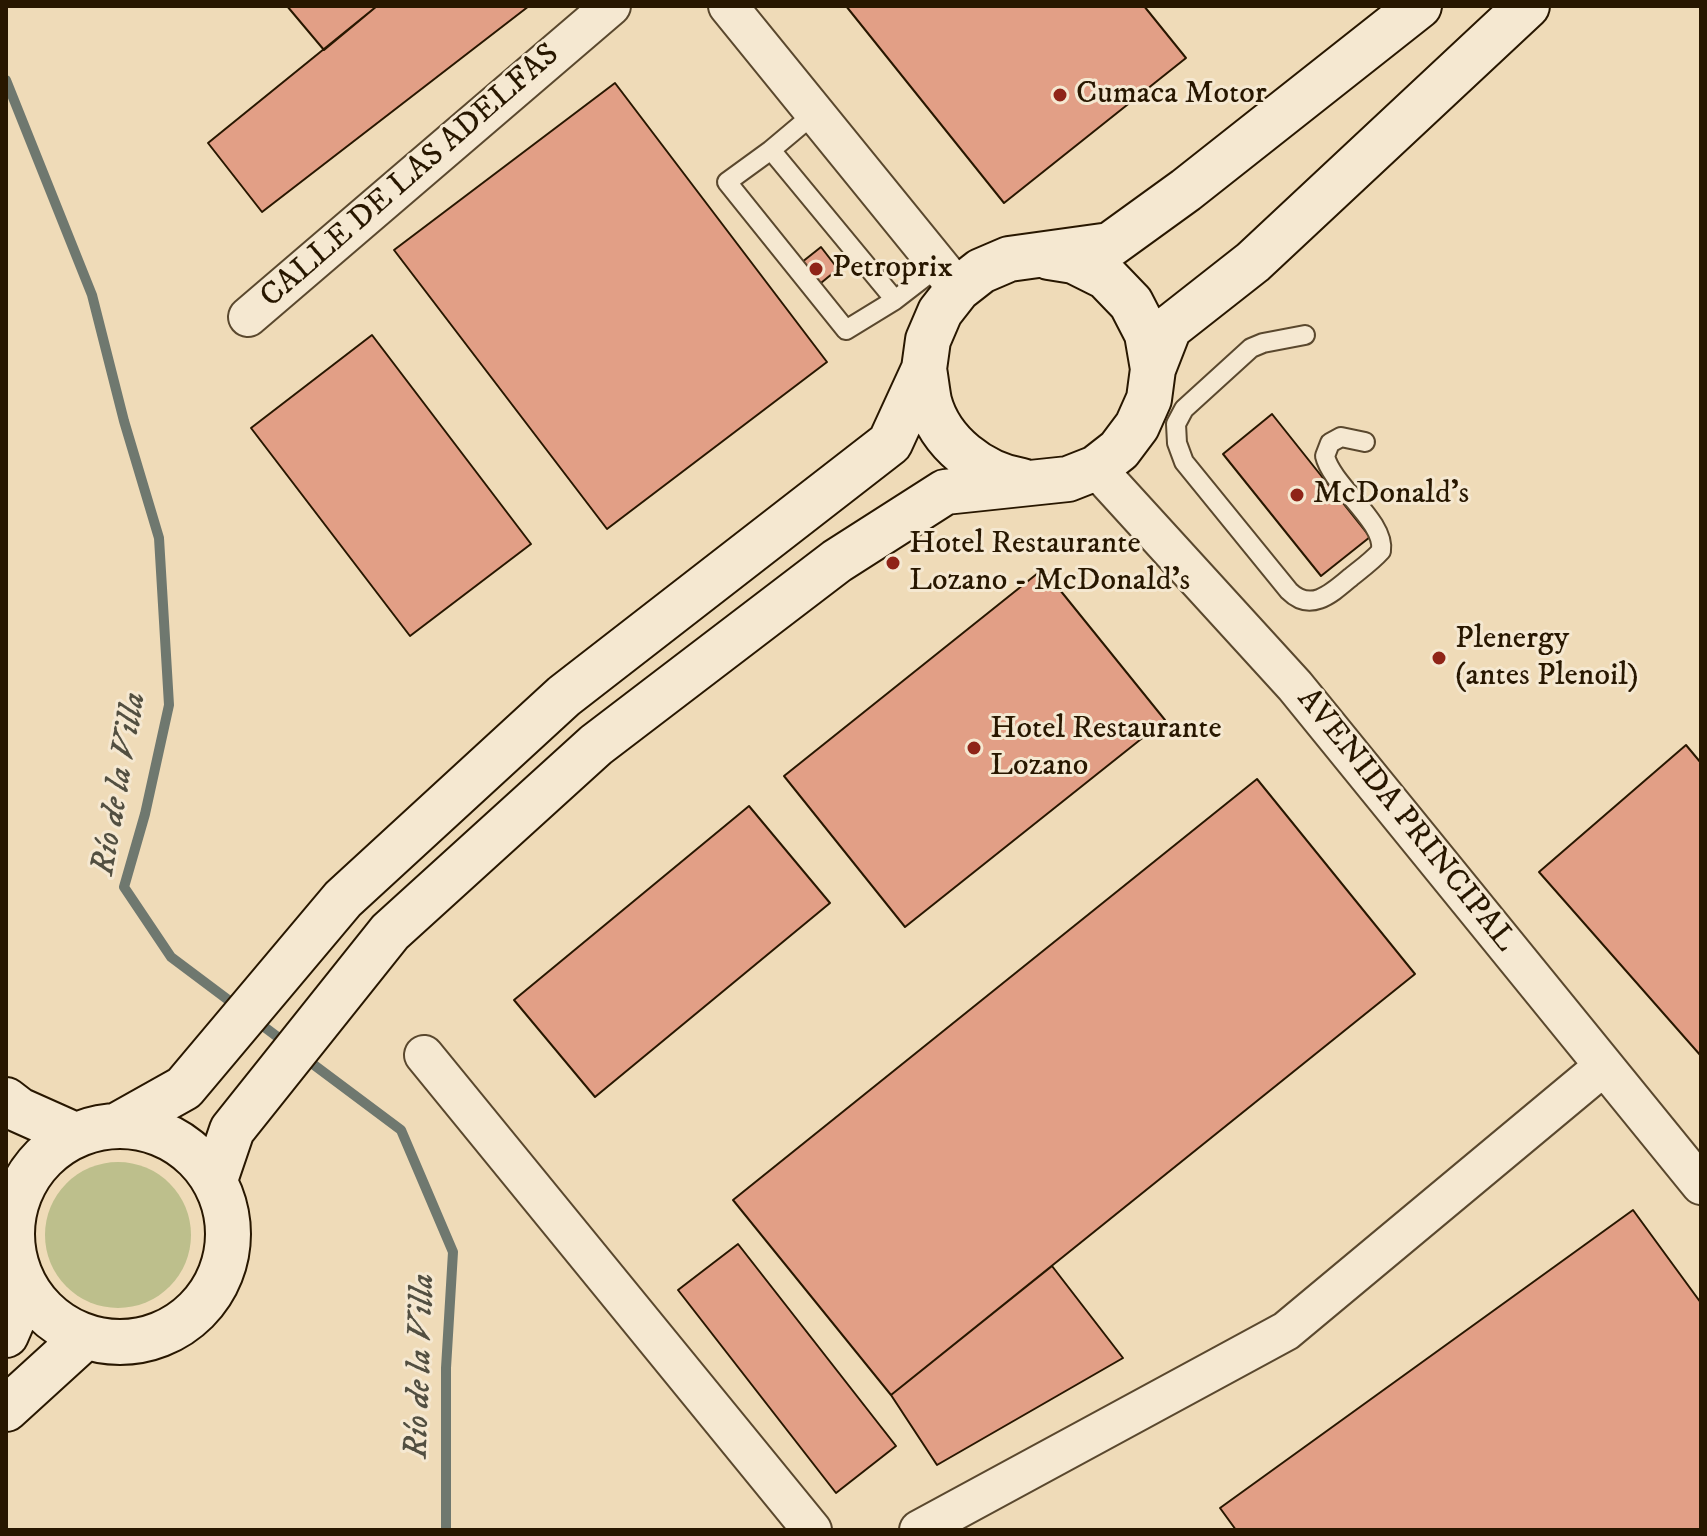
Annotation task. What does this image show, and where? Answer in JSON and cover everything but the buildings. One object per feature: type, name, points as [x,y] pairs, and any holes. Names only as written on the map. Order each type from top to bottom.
[{"type":"street","name":"CALLE DE LAS ADELFAS","points":[[248,317],[611,6]]},
{"type":"street","points":[[728,6],[948,277]]},
{"type":"street","points":[[948,277],[981,271],[1009,259],[1110,245],[1186,190],[1419,6]]},
{"type":"street","points":[[215,1180],[232,1130],[390,932],[596,745],[837,561],[945,492],[1068,479],[1096,468],[1119,450],[1137,426],[1149,399],[1153,369],[1169,328],[1253,262],[1527,6]]},
{"type":"street","points":[[1038,255],[1074,261],[1106,277],[1131,303],[1147,334],[1153,369]]},
{"type":"street","points":[[118,1125],[184,1088],[343,899],[564,696],[890,443],[924,369],[928,340],[940,312],[948,277]]},
{"type":"street","points":[[924,369],[930,404],[946,436],[971,461],[1003,478],[1038,483]]},
{"type":"street","name":"AVENIDA PRINCIPAL","points":[[1096,468],[1295,686],[1701,1185]]},
{"type":"street","points":[[424,1055],[812,1530]]},
{"type":"street","points":[[919,1530],[1286,1331],[1604,1066]]},
{"type":"street","points":[[6,1100],[19,1110],[75,1135]]},
{"type":"street","points":[[118,1125],[156,1131],[190,1151],[215,1180],[227,1211],[229,1244],[221,1275],[204,1304],[180,1325],[149,1339],[117,1343],[85,1337],[61,1326],[41,1310],[15,1266],[10,1241],[12,1186],[41,1158],[75,1135],[118,1125]]},
{"type":"street","points":[[6,1335],[26,1289]]},
{"type":"street","points":[[6,1409],[85,1337]]},
{"type":"lane","points":[[815,113],[727,182],[846,330],[895,300],[948,277]]},
{"type":"lane","points":[[771,150],[895,300]]},
{"type":"lane","points":[[1305,335],[1251,348],[1184,409],[1176,433],[1184,462],[1289,591],[1300,600],[1315,601],[1329,596],[1381,551],[1380,537],[1331,470],[1325,456],[1330,443],[1341,437],[1365,442]]},
{"type":"green space","points":[[118,1162],[146,1168],[169,1184],[185,1207],[191,1235],[185,1263],[169,1286],[146,1302],[118,1308],[90,1302],[67,1286],[51,1263],[45,1235],[51,1207],[67,1184],[90,1168]]},
{"type":"waterway","name":"Río de la Villa","points":[[6,80],[92,295],[124,421],[159,538],[169,705],[145,814],[124,887],[171,957],[239,1008]]},
{"type":"waterway","name":"Río de la Villa","points":[[255,1020],[287,1044]]},
{"type":"waterway","name":"Río de la Villa","points":[[302,1056],[401,1130],[453,1252],[446,1368],[446,1530]]},
{"type":"place","name":"Cumaca Motor","points":[[1060,95]]},
{"type":"place","name":"Petroprix","points":[[816,269]]},
{"type":"place","name":"McDonald's","points":[[1297,495]]},
{"type":"place","name":"Hotel Restaurante Lozano - McDonald's","points":[[893,563]]},
{"type":"place","name":"Plenergy (antes Plenoil)","points":[[1439,658]]},
{"type":"place","name":"Hotel Restaurante Lozano","points":[[974,748]]}]
